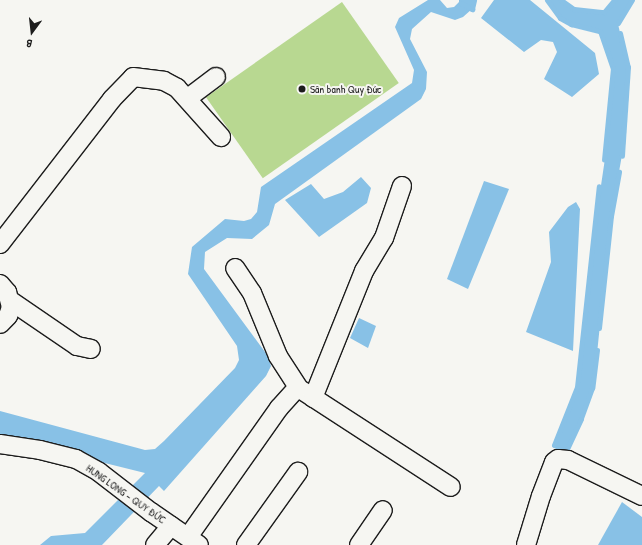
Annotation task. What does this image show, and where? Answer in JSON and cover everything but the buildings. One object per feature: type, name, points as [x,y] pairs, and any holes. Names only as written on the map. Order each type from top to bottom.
[{"type":"street","points":[[0,244],[112,99],[133,77],[164,82],[188,98],[221,137]]},
{"type":"street","points":[[188,98],[216,77]]},
{"type":"street","points":[[313,398],[364,272],[384,238],[402,186]]},
{"type":"street","points":[[235,268],[252,293],[278,356],[298,387],[451,487]]},
{"type":"street","points":[[0,284],[11,301],[76,346],[91,349]]},
{"type":"street","points":[[0,324],[8,316],[11,301]]},
{"type":"street","points":[[194,541],[279,408],[298,387]]},
{"type":"street","name":"HƯNG LONG - QUY ĐỨC","points":[[0,444],[40,450],[76,460],[99,472],[171,526],[194,541]]},
{"type":"street","points":[[526,545],[541,496],[554,462],[558,459],[568,460],[642,496]]},
{"type":"street","points":[[246,545],[298,472]]},
{"type":"street","points":[[359,545],[383,510]]},
{"type":"street","points":[[155,545],[171,526]]},
{"type":"green space","name":"Sân banh Quy Đức","points":[[342,2],[399,83],[263,178],[206,97]]},
{"type":"water","points":[[428,0],[440,0],[447,8],[454,7],[461,0],[474,0],[472,9],[463,17],[455,20],[431,12],[412,29],[410,39],[427,72],[426,89],[421,99],[275,204],[269,225],[252,239],[227,238],[205,252],[204,269],[268,356],[271,366],[266,376],[164,491],[159,486],[102,545],[40,545],[51,536],[85,533],[145,473],[0,437],[0,411],[145,450],[155,449],[164,441],[235,368],[239,360],[237,346],[188,274],[192,247],[225,219],[244,221],[251,219],[257,212],[261,187],[412,83],[414,70],[395,27],[399,18]]},
{"type":"water","points":[[494,0],[530,0],[595,53],[599,74],[572,97],[544,79],[557,52],[553,42],[541,40],[524,52],[481,18]]},
{"type":"water","points":[[547,0],[561,0],[574,9],[604,12],[614,0],[632,0],[618,24],[628,67],[624,144],[611,216],[597,354],[592,388],[581,419],[566,451],[554,445],[577,387],[592,246],[607,145],[613,68],[600,31],[571,24],[560,18]]},
{"type":"water","points":[[361,177],[371,188],[367,203],[319,237],[285,200],[311,184],[324,199],[343,192]]},
{"type":"water","points":[[484,181],[509,189],[468,289],[447,279]]},
{"type":"water","points":[[576,202],[580,209],[573,351],[526,332],[551,262],[549,232],[568,207]]},
{"type":"water","points":[[359,318],[376,326],[368,348],[350,338]]},
{"type":"water","points":[[622,502],[642,517],[642,545],[598,545]]},
{"type":"waterway","points":[[461,0],[461,3],[472,9],[474,0]]},
{"type":"waterway","points":[[547,0],[560,18],[571,24],[600,31],[613,68],[604,160]]},
{"type":"waterway","points":[[561,0],[574,9],[604,12],[614,0]]},
{"type":"waterway","points":[[618,23],[632,0]]},
{"type":"waterway","points":[[620,33],[628,67],[622,156]]},
{"type":"waterway","points":[[599,328],[611,216],[619,172]]},
{"type":"waterway","points":[[597,350],[592,388],[581,419],[566,451],[554,445],[577,387],[599,186]]},
{"type":"place","name":"Sân banh Quy Đức","points":[[302,89]]}]
